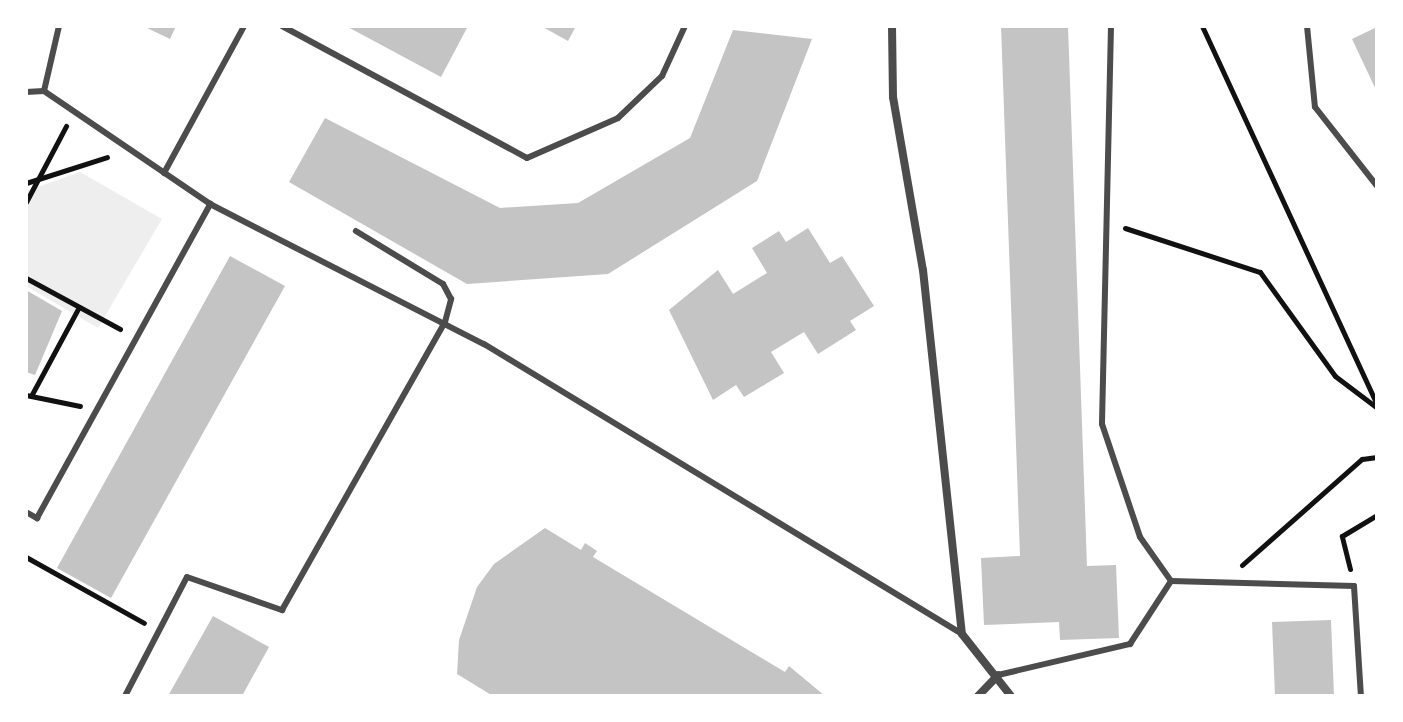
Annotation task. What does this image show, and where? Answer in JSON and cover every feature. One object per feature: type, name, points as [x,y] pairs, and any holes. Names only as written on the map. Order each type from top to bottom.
[{"type":"street","points":[[892,26],[893,97],[923,270],[962,634],[998,675],[1011,696]]},
{"type":"street","points":[[978,696],[998,675]]},
{"type":"lane","points":[[44,91],[59,26]]},
{"type":"lane","points":[[164,173],[244,26]]},
{"type":"lane","points":[[282,26],[527,158],[570,145],[618,118],[662,76],[685,26]]},
{"type":"lane","points":[[1111,26],[1104,220],[1102,424],[1140,537],[1171,581]]},
{"type":"lane","points":[[1309,27],[1315,107],[1377,186]]},
{"type":"lane","points":[[26,92],[44,91],[210,204],[445,322],[962,634]]},
{"type":"lane","points":[[26,512],[37,518],[210,204]]},
{"type":"lane","points":[[125,696],[187,577],[282,610],[445,322],[451,299],[443,284],[356,231]]},
{"type":"lane","points":[[1171,581],[1226,579],[1354,586],[1361,696]]},
{"type":"lane","points":[[998,675],[1130,644],[1171,581]]},
{"type":"path","points":[[1202,26],[1377,406]]},
{"type":"path","points":[[26,202],[74,111]]},
{"type":"path","points":[[26,183],[130,150]]},
{"type":"path","points":[[1104,220],[1260,272],[1335,376],[1377,406]]},
{"type":"path","points":[[26,278],[136,338]]},
{"type":"path","points":[[79,307],[29,396],[97,409]]},
{"type":"path","points":[[1226,579],[1362,459],[1377,457]]},
{"type":"path","points":[[1354,586],[1342,536],[1377,515]]},
{"type":"path","points":[[26,557],[159,632]]},
{"type":"shaded area","points":[[80,172],[162,219],[98,328],[26,286],[26,191]]},
{"type":"building","points":[[143,26],[176,26],[170,39]]},
{"type":"building","points":[[346,26],[468,26],[441,77]]},
{"type":"building","points":[[541,26],[576,26],[568,41]]},
{"type":"building","points":[[1001,26],[1068,26],[1087,566],[1116,565],[1119,638],[1060,640],[1059,622],[984,625],[981,558],[1020,556]]},
{"type":"building","points":[[1377,27],[1377,92],[1352,39]]},
{"type":"building","points":[[733,30],[812,39],[757,181],[608,274],[467,284],[289,182],[325,118],[500,208],[578,203],[690,138]]},
{"type":"building","points":[[808,228],[830,263],[842,256],[874,306],[850,321],[856,330],[818,354],[804,332],[771,352],[784,373],[744,397],[736,385],[713,400],[669,310],[718,270],[733,294],[767,273],[752,248],[779,231],[786,242]]},
{"type":"building","points":[[230,256],[285,286],[111,598],[57,568]]},
{"type":"building","points":[[26,290],[62,311],[35,375],[26,372]]},
{"type":"building","points":[[545,528],[581,550],[585,543],[597,551],[593,557],[785,672],[789,666],[825,696],[493,696],[457,674],[459,640],[477,587],[494,564]]},
{"type":"building","points":[[213,616],[269,647],[242,696],[168,696]]},
{"type":"building","points":[[1331,620],[1334,696],[1275,696],[1272,622]]}]
